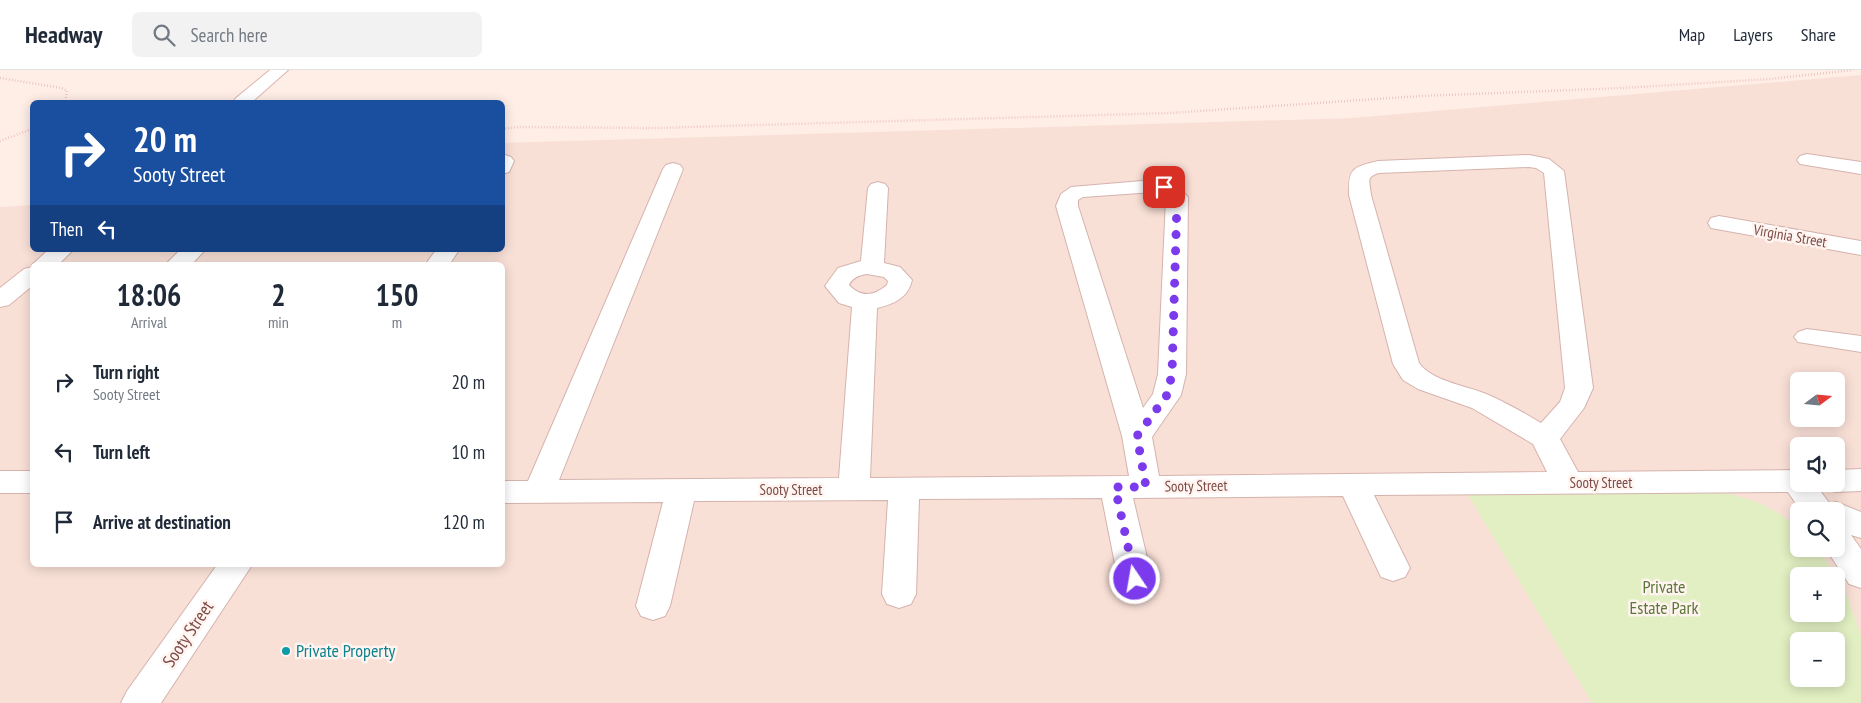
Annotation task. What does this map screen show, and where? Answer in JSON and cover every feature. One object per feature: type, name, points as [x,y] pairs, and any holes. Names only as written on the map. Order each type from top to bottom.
[{"type":"street","points":[[244,100],[280,70]]},
{"type":"street","points":[[1807,160],[1861,168]]},
{"type":"street","points":[[1545,438],[1578,395],[1579,388],[1554,171],[1542,163],[1529,161],[1378,167],[1364,171],[1359,178],[1360,195],[1406,364],[1413,374],[1428,383],[1482,402],[1545,438],[1568,483]]},
{"type":"street","points":[[539,492],[673,169]]},
{"type":"street","points":[[1135,579],[1131,487],[1137,436],[1067,206],[1068,198],[1078,191],[1154,186],[1170,190],[1177,197],[1172,374],[1167,395],[1137,436]]},
{"type":"street","points":[[872,267],[878,188]]},
{"type":"street","name":"Virginia Street","points":[[1719,223],[1861,248]]},
{"type":"street","name":"Virginia Street","points":[[1808,231],[1861,240]]},
{"type":"street","points":[[48,262],[60,252]]},
{"type":"street","points":[[180,262],[192,252]]},
{"type":"street","points":[[872,267],[882,268],[897,276],[900,282],[895,294],[886,298],[865,302],[846,297],[840,292],[837,286],[844,274],[872,267]]},
{"type":"street","points":[[0,300],[30,276]]},
{"type":"street","points":[[854,489],[865,302]]},
{"type":"street","points":[[1807,336],[1861,344]]},
{"type":"street","points":[[1845,481],[1861,480]]},
{"type":"street","points":[[0,482],[30,482]]},
{"type":"street","name":"Sooty Street","points":[[505,492],[1568,483],[1811,496]]},
{"type":"street","points":[[1354,485],[1393,568]]},
{"type":"street","points":[[899,594],[904,489]]},
{"type":"street","points":[[653,606],[681,491]]},
{"type":"street","points":[[1811,496],[1861,526]]},
{"type":"street","points":[[1845,551],[1861,575]]},
{"type":"street","name":"Sooty Street","points":[[140,703],[234,567]]},
{"type":"path","points":[[505,129],[518,127],[655,128],[1171,113],[1420,96],[1770,79],[1853,70]]},
{"type":"path","points":[[0,78],[62,88],[67,91],[65,100]]},
{"type":"path","points":[[0,141],[30,130]]},
{"type":"shaded area","points":[[1861,75],[1861,703],[0,703],[0,207],[30,205],[30,252],[505,252],[505,143],[1352,118]]},
{"type":"green space","name":"Private Estate Park","points":[[1467,493],[1723,493],[1764,505],[1790,521],[1790,557],[1823,557],[1830,567],[1790,567],[1790,622],[1845,622],[1845,590],[1861,636],[1861,703],[1592,703]]},
{"type":"place","name":"Private Property","points":[[286,651]]},
{"type":"route","points":[[1135,579],[1115,487],[1146,487],[1137,436],[1167,395],[1172,374],[1177,197],[1164,187]]}]
